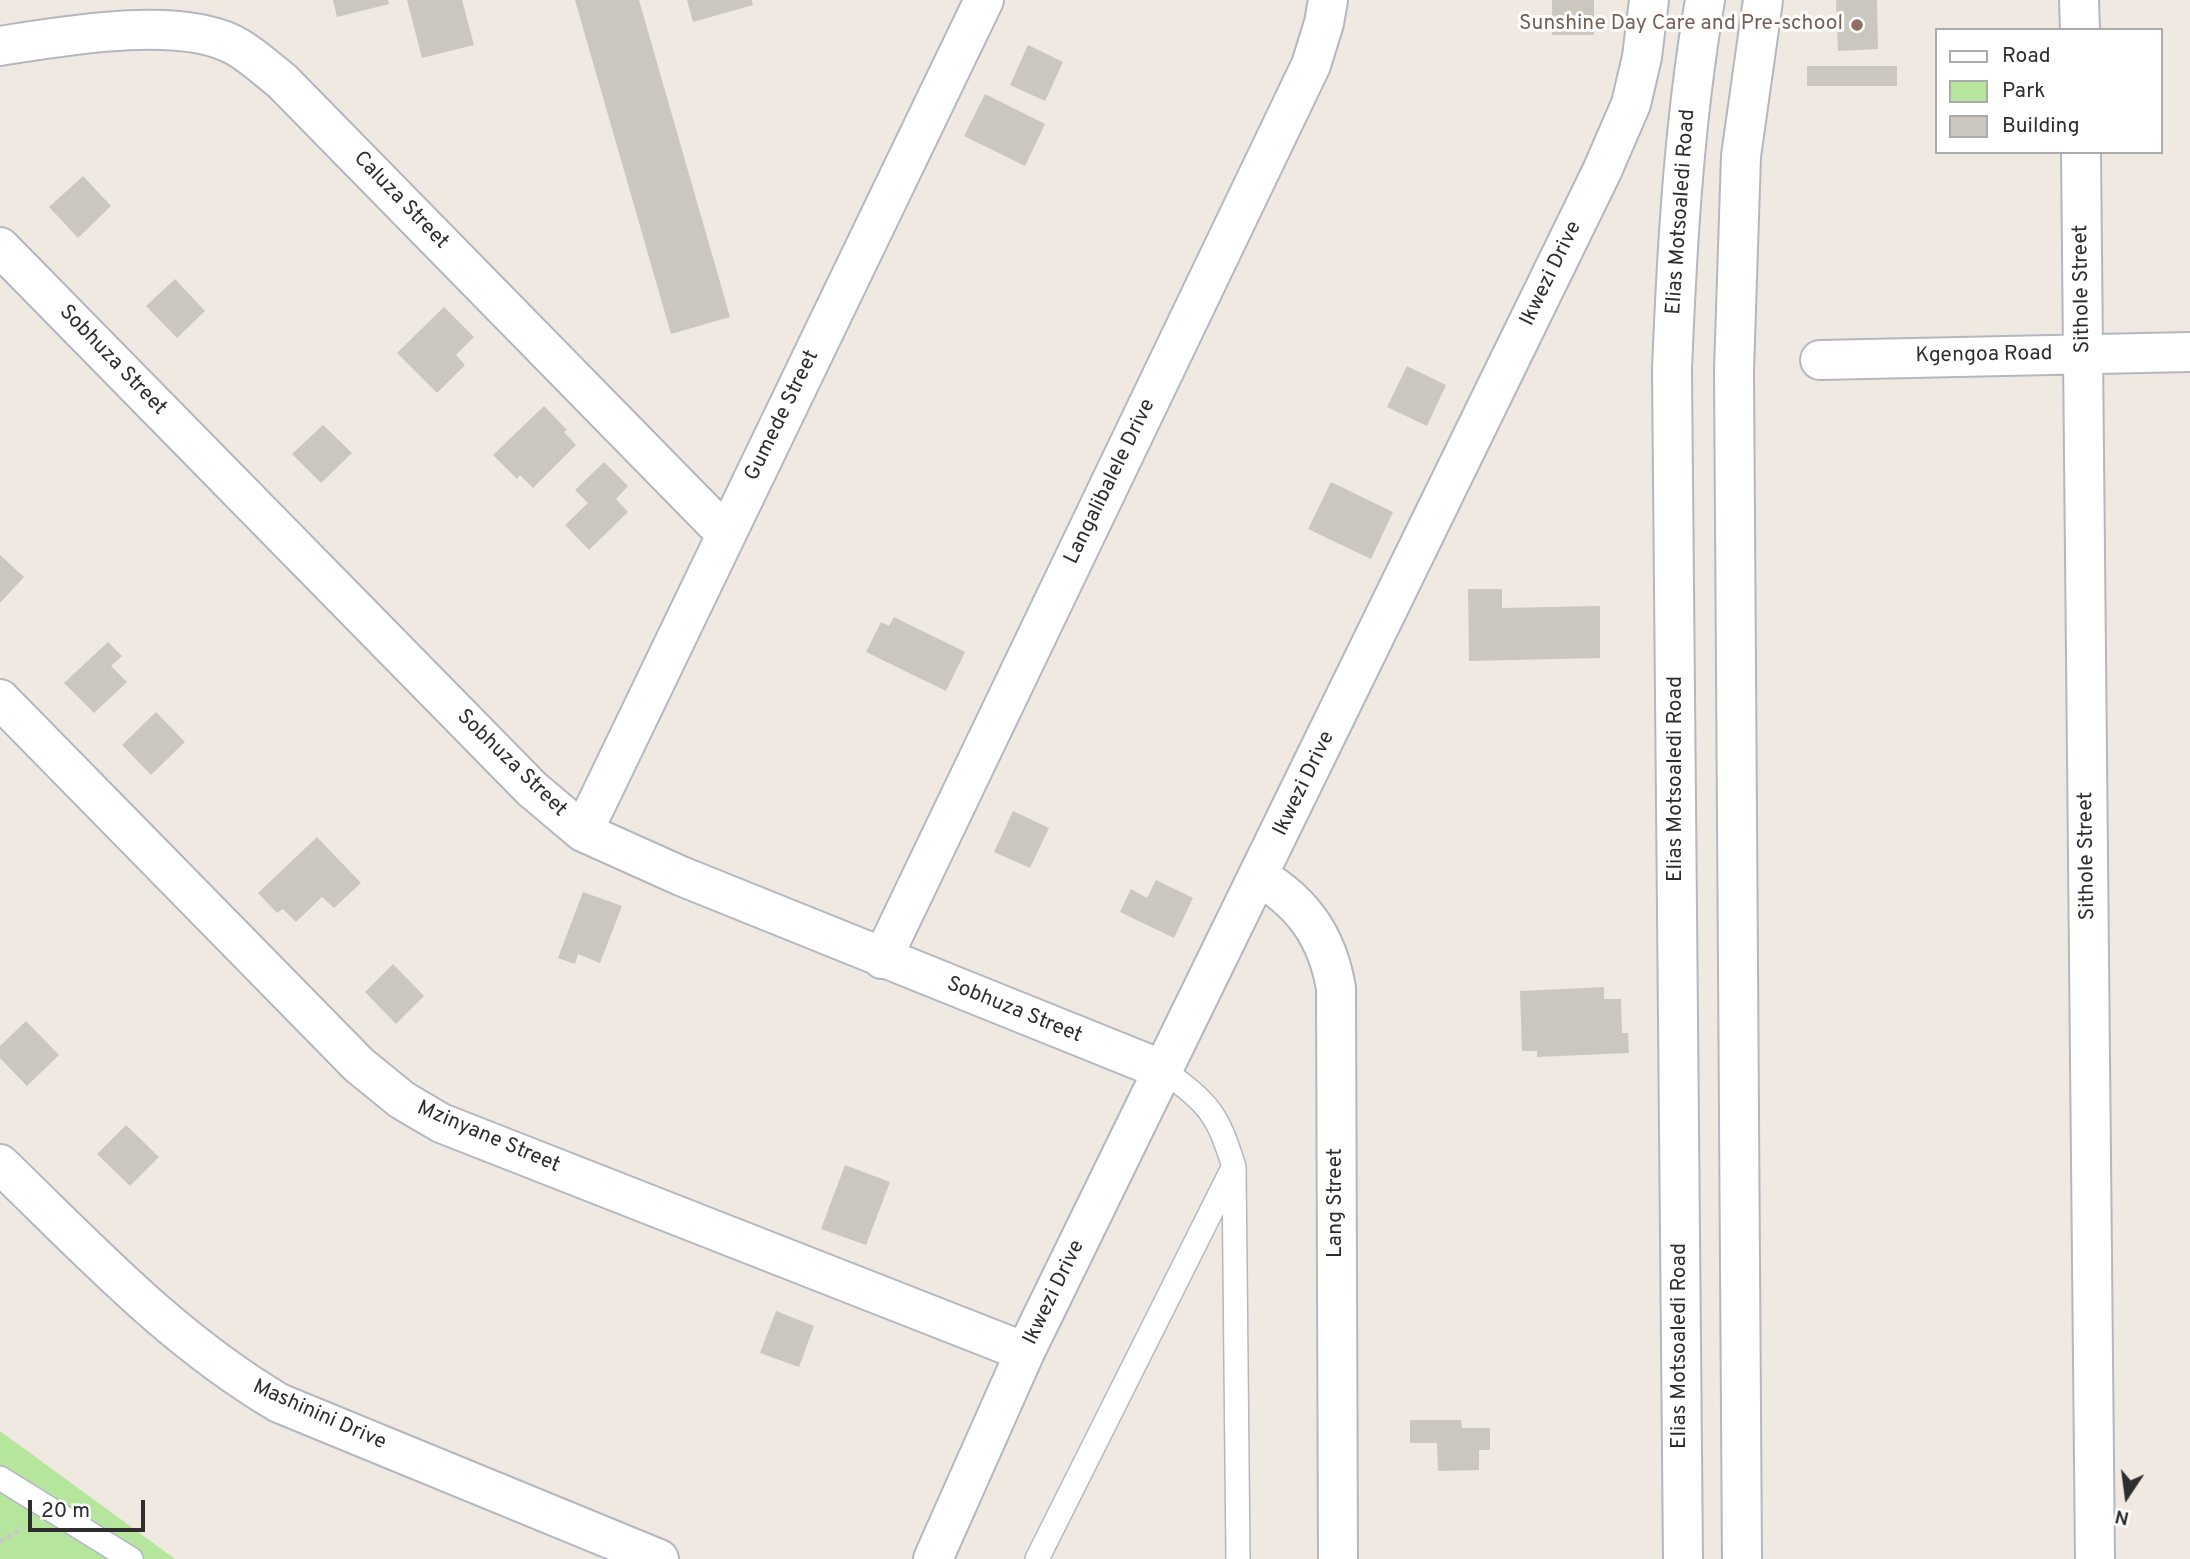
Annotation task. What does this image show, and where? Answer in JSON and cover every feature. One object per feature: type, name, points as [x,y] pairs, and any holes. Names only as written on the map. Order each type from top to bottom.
[{"type":"street","name":"Gumede Street","points":[[583,832],[985,0]]},
{"type":"street","name":"Langalibalele Drive","points":[[882,959],[1311,65],[1325,23],[1328,0]]},
{"type":"street","name":"Ikwezi Drive","points":[[933,1559],[1026,1352],[1602,171],[1631,104],[1642,57],[1649,0]]},
{"type":"street","name":"Elias Motsoaledi Road","points":[[1683,1559],[1672,370],[1683,163],[1691,84],[1705,0]]},
{"type":"street","points":[[1742,1559],[1734,371],[1741,156],[1763,0]]},
{"type":"street","points":[[2079,0],[2080,28]]},
{"type":"street","name":"Caluza Street","points":[[0,46],[61,37],[185,29],[237,46],[282,81],[726,534]]},
{"type":"street","name":"Sithole Street","points":[[2081,154],[2095,1559]]},
{"type":"street","name":"Sobhuza Street","points":[[0,247],[523,779],[583,832],[681,876],[882,959],[1163,1070]]},
{"type":"street","name":"Kgengoa Road","points":[[1821,360],[2190,352]]},
{"type":"street","name":"Mzinyane Street","points":[[0,699],[359,1065],[402,1100],[453,1128],[1026,1352]]},
{"type":"street","name":"Lang Street","points":[[1260,877],[1284,891],[1304,911],[1320,934],[1331,960],[1336,988],[1338,1559]]},
{"type":"street","name":"Mashinini Drive","points":[[0,1164],[167,1326],[236,1378],[279,1403],[659,1559]]},
{"type":"lane","points":[[1163,1070],[1202,1100],[1216,1116],[1234,1167],[1238,1559]]},
{"type":"lane","points":[[1037,1559],[1234,1167]]},
{"type":"lane","points":[[0,1478],[131,1559]]},
{"type":"path","points":[[0,1535],[7,1538]]},
{"type":"green space","points":[[0,1431],[175,1559],[0,1559]]},
{"type":"building","points":[[333,0],[388,0],[389,4],[337,17]]},
{"type":"building","points":[[407,0],[462,0],[474,45],[422,58]]},
{"type":"building","points":[[575,0],[639,0],[730,317],[671,334]]},
{"type":"building","points":[[687,0],[752,0],[753,5],[693,22]]},
{"type":"building","points":[[1552,0],[1594,0],[1594,35],[1552,35]]},
{"type":"building","name":"Sunshine Day Care and Pre-school","points":[[1836,0],[1877,0],[1878,49],[1838,51]]},
{"type":"building","points":[[1028,45],[1063,62],[1045,101],[1010,85]]},
{"type":"building","name":"Sunshine Day Care and Pre-school","points":[[1807,66],[1897,66],[1897,86],[1807,86]]},
{"type":"building","points":[[985,94],[1045,124],[1025,166],[964,136]]},
{"type":"building","points":[[83,176],[111,206],[78,238],[49,207]]},
{"type":"building","points":[[175,279],[205,311],[177,338],[146,306]]},
{"type":"building","points":[[444,307],[474,337],[456,355],[465,365],[437,393],[397,353]]},
{"type":"building","points":[[1407,366],[1446,385],[1427,426],[1387,407]]},
{"type":"building","points":[[544,406],[567,430],[564,432],[576,445],[533,488],[520,475],[517,479],[493,455]]},
{"type":"building","points":[[323,425],[352,453],[321,483],[292,454]]},
{"type":"building","points":[[604,462],[628,486],[616,499],[628,512],[589,550],[565,525],[588,503],[575,490]]},
{"type":"building","points":[[1331,482],[1393,512],[1371,559],[1308,529]]},
{"type":"building","points":[[0,555],[24,577],[0,603]]},
{"type":"building","points":[[1468,589],[1502,589],[1502,608],[1600,606],[1600,658],[1469,661]]},
{"type":"building","points":[[894,617],[965,652],[946,691],[866,652],[881,622],[889,626]]},
{"type":"building","points":[[108,642],[122,656],[111,666],[127,682],[94,713],[64,683]]},
{"type":"building","points":[[156,712],[185,742],[151,775],[122,745]]},
{"type":"building","points":[[1013,811],[1049,828],[1030,868],[994,852]]},
{"type":"building","points":[[317,837],[361,883],[334,908],[322,897],[296,922],[283,909],[277,913],[258,893]]},
{"type":"building","points":[[1156,880],[1193,898],[1174,938],[1120,912],[1131,889],[1147,898]]},
{"type":"building","points":[[583,892],[622,906],[600,963],[578,954],[575,964],[558,958]]},
{"type":"building","points":[[393,964],[424,996],[396,1024],[365,992]]},
{"type":"building","points":[[1604,987],[1604,999],[1621,999],[1622,1033],[1628,1033],[1629,1053],[1537,1057],[1537,1051],[1522,1051],[1520,991]]},
{"type":"building","points":[[26,1021],[59,1055],[27,1086],[0,1058],[0,1046]]},
{"type":"building","points":[[126,1125],[159,1157],[130,1186],[97,1154]]},
{"type":"building","points":[[845,1165],[890,1182],[866,1245],[821,1229]]},
{"type":"building","points":[[776,1311],[814,1326],[799,1367],[760,1353]]},
{"type":"building","points":[[1410,1420],[1461,1420],[1462,1428],[1490,1428],[1490,1450],[1479,1450],[1479,1470],[1438,1471],[1437,1443],[1410,1443]]},
{"type":"place","name":"Sunshine Day Care and Pre-school","points":[[1857,25]]}]
